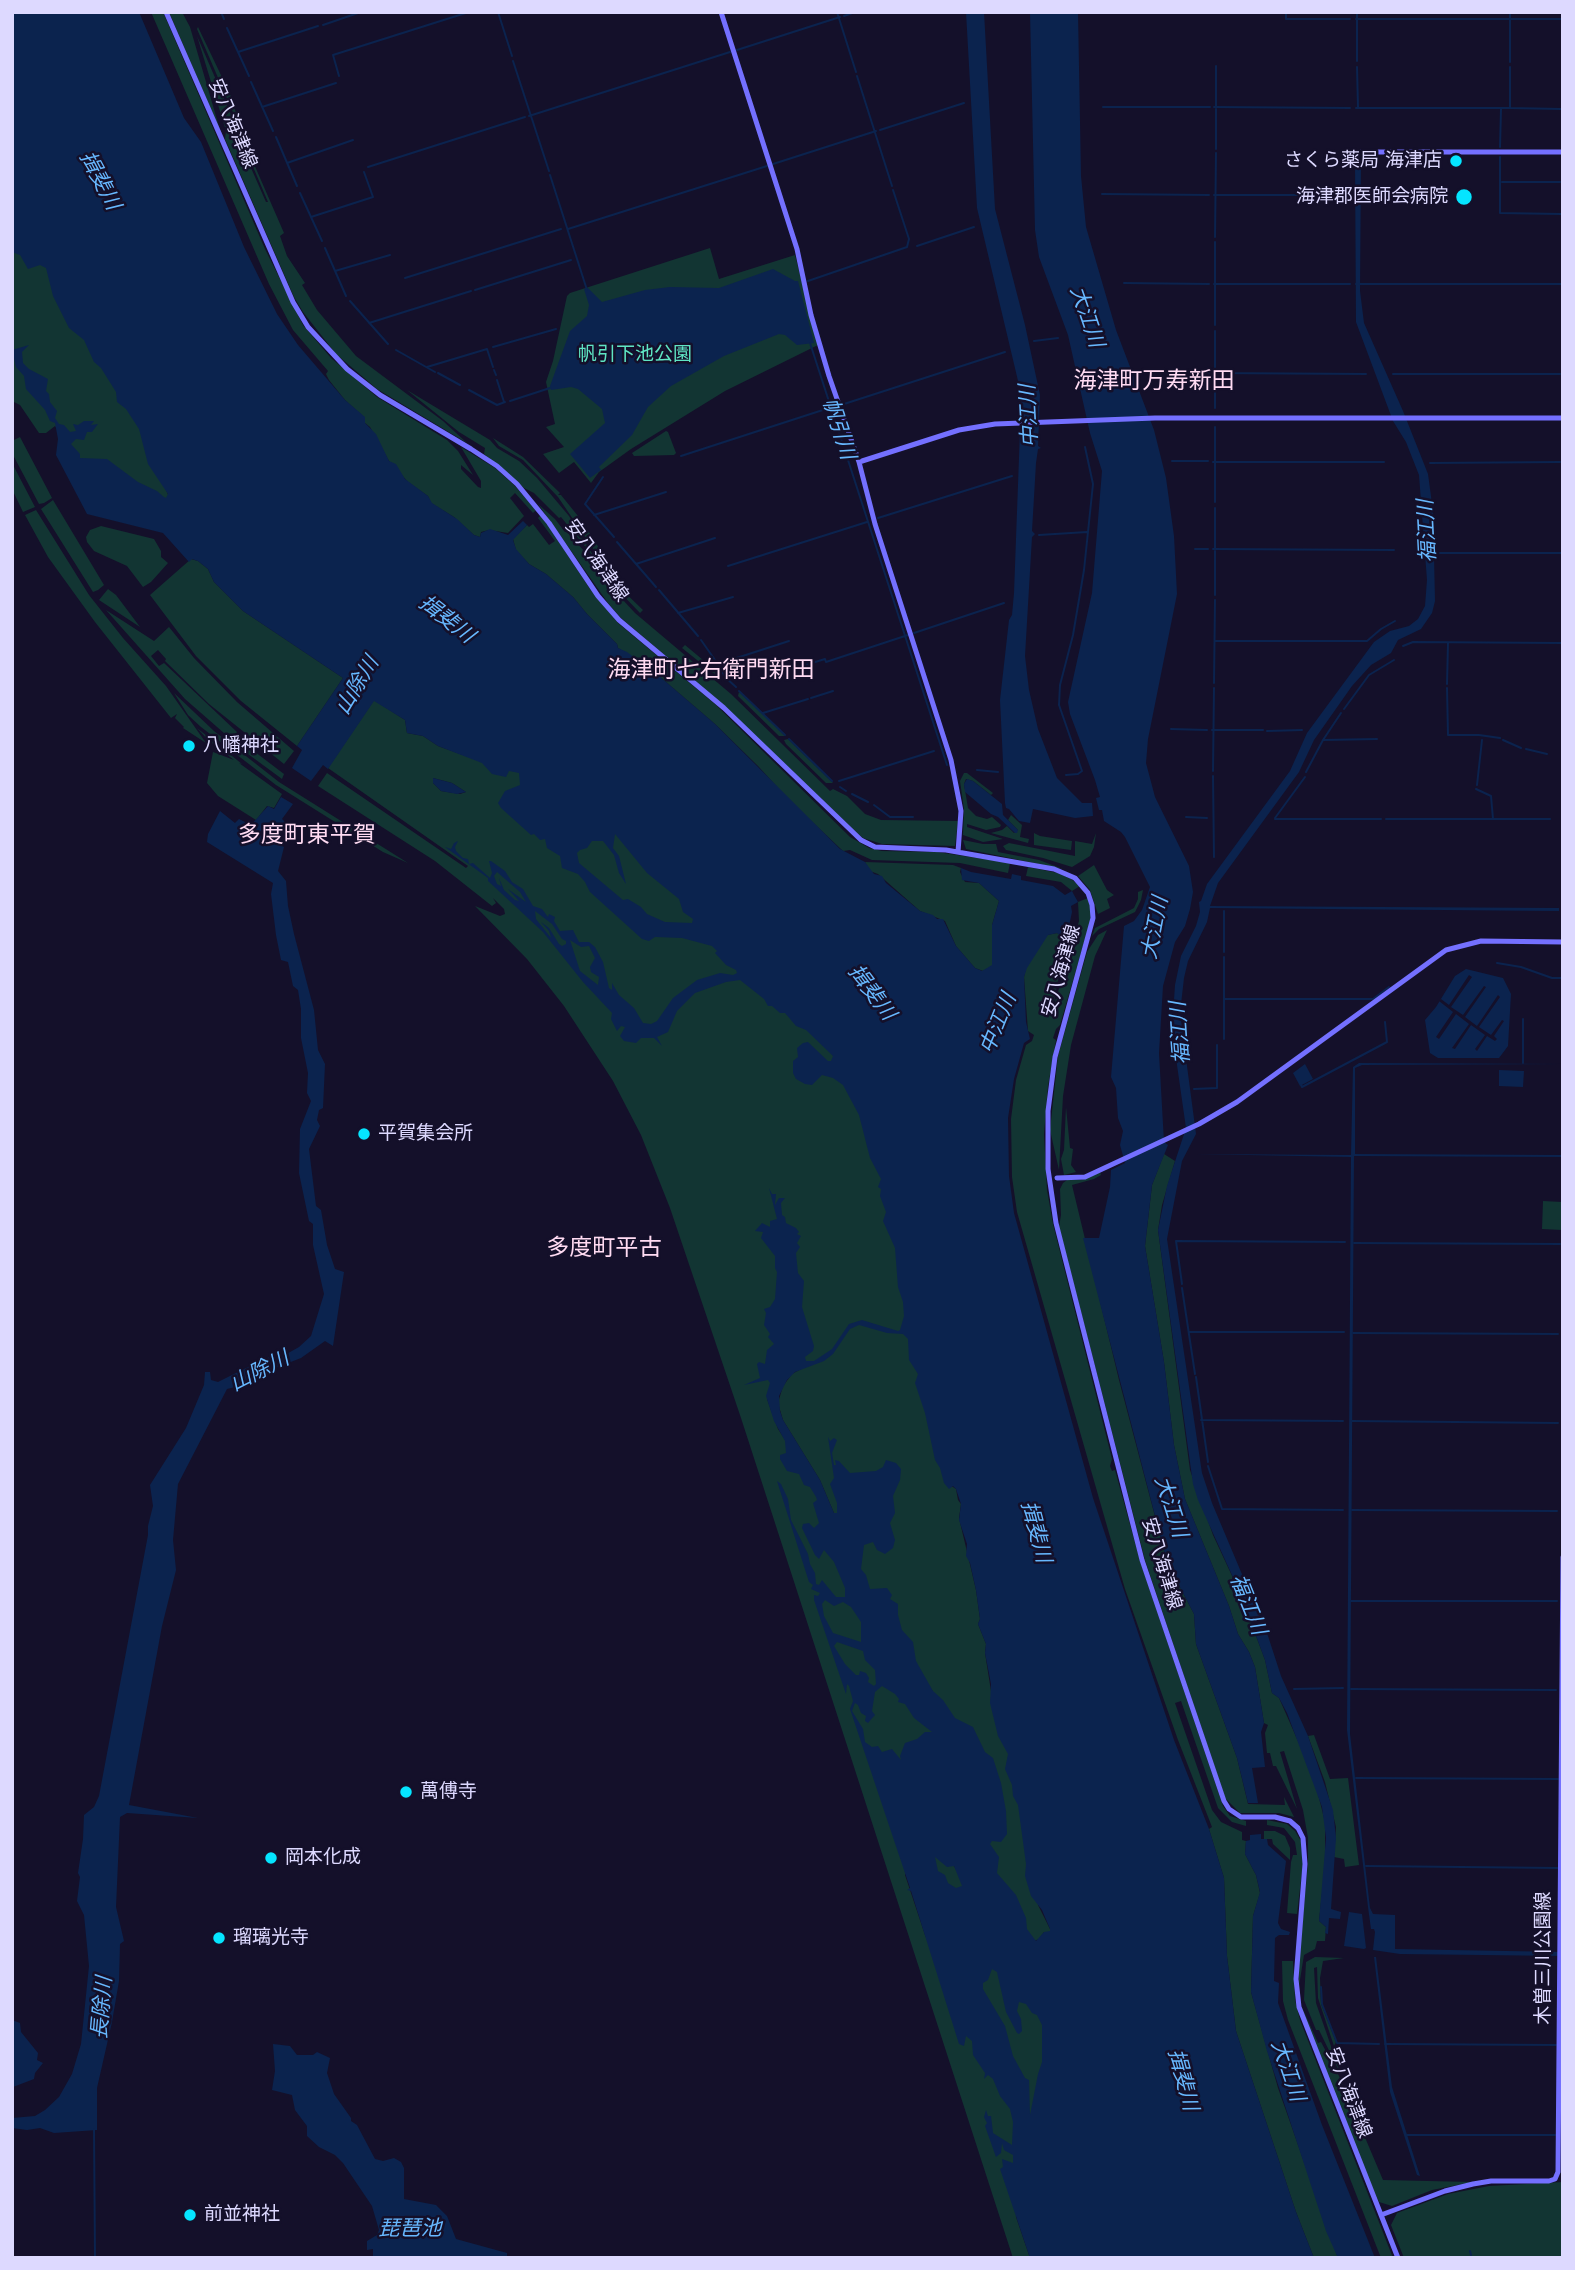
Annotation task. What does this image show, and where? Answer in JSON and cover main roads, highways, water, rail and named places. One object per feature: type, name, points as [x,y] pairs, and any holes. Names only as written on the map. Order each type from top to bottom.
[{"type":"main road","name":"安八海津線","points":[[166,12],[303,319],[323,345],[347,369],[380,395],[497,466],[517,484],[550,523],[598,596],[619,620],[723,708],[855,835],[875,847],[958,852],[1068,874],[1085,887],[1092,905],[1092,925],[1068,1005],[1051,1085],[1047,1135],[1048,1169],[1056,1223],[1142,1560],[1224,1801],[1229,1809],[1241,1817],[1275,1817],[1290,1821],[1298,1828],[1303,1838],[1305,1864],[1296,1969],[1299,2007],[1398,2258]]},
{"type":"main road","points":[[721,12],[797,249],[811,315],[951,760],[961,811],[958,852]]},
{"type":"main road","points":[[1353,152],[1563,152]]},
{"type":"main road","points":[[859,462],[977,426],[1155,418],[1563,418]]},
{"type":"main road","points":[[1057,1178],[1085,1177],[1199,1124],[1261,1087],[1446,950],[1481,942],[1563,942]]},
{"type":"main road","name":"木曽三川公園線","points":[[1555,2179],[1559,2148],[1563,1556]]},
{"type":"main road","points":[[1381,2215],[1445,2191],[1473,2184],[1563,2179]]},
{"type":"water","points":[[12,12],[139,12],[184,118],[201,142],[244,247],[277,314],[298,345],[345,400],[365,417],[365,423],[376,434],[389,461],[396,464],[405,479],[474,535],[480,537],[481,533],[490,529],[508,535],[523,521],[527,525],[513,540],[516,549],[529,564],[546,574],[573,597],[618,648],[659,676],[715,724],[840,849],[865,862],[874,874],[882,876],[886,883],[920,911],[943,919],[956,946],[975,968],[982,971],[992,965],[992,925],[999,901],[979,883],[962,880],[961,868],[1011,879],[1012,874],[1021,876],[1021,880],[1053,886],[1065,895],[1072,891],[1078,902],[1071,906],[1062,959],[1059,959],[1061,936],[1057,933],[1048,935],[1024,977],[1026,1022],[1030,1039],[1024,1043],[1014,1079],[1008,1118],[1009,1176],[1014,1213],[1093,1498],[1174,1740],[1209,1829],[1224,1878],[1227,1956],[1236,2031],[1314,2258],[1030,2258],[1000,2169],[1003,2167],[1002,2159],[1013,2163],[1013,2155],[1004,2150],[1002,2143],[1001,2153],[996,2157],[985,2126],[986,2110],[988,2116],[991,2116],[993,2133],[1012,2145],[1013,2122],[1010,2109],[1000,2096],[993,2079],[988,2075],[984,2079],[985,2073],[973,2055],[972,2041],[966,2036],[964,2046],[959,2044],[850,1709],[853,1701],[849,1686],[847,1684],[846,1694],[814,1600],[814,1595],[818,1596],[820,1593],[811,1589],[813,1585],[809,1582],[777,1481],[788,1499],[791,1520],[808,1554],[816,1584],[819,1585],[822,1580],[836,1597],[845,1597],[845,1588],[834,1562],[824,1550],[819,1559],[815,1555],[802,1528],[803,1524],[809,1523],[814,1528],[819,1523],[813,1503],[817,1500],[810,1487],[804,1485],[799,1474],[787,1471],[780,1459],[780,1455],[786,1453],[785,1441],[774,1421],[766,1396],[770,1383],[768,1380],[744,1385],[760,1378],[757,1364],[765,1364],[767,1350],[774,1344],[764,1325],[764,1309],[770,1307],[775,1299],[775,1256],[761,1238],[763,1232],[755,1231],[762,1223],[770,1227],[770,1221],[777,1219],[769,1188],[772,1194],[776,1194],[775,1205],[779,1198],[785,1198],[781,1203],[782,1215],[786,1223],[796,1228],[799,1232],[797,1234],[801,1236],[797,1243],[800,1247],[796,1253],[798,1273],[804,1281],[802,1307],[814,1346],[813,1351],[805,1357],[806,1361],[814,1361],[832,1349],[849,1324],[862,1320],[898,1331],[904,1316],[898,1287],[895,1248],[883,1221],[886,1212],[880,1196],[881,1189],[878,1187],[881,1179],[870,1158],[859,1115],[843,1085],[833,1078],[822,1075],[812,1085],[796,1079],[793,1073],[793,1061],[798,1057],[797,1048],[803,1043],[808,1042],[828,1061],[831,1061],[833,1056],[806,1030],[796,1026],[785,1013],[768,1006],[764,999],[740,980],[695,993],[677,1011],[668,1032],[657,1037],[662,1046],[654,1038],[641,1038],[636,1043],[624,1041],[620,1036],[625,1027],[621,1026],[617,1031],[611,1019],[612,1013],[543,932],[488,881],[488,878],[445,847],[451,849],[458,841],[456,851],[490,878],[491,861],[523,889],[533,906],[542,909],[548,917],[549,914],[555,917],[554,921],[560,931],[573,930],[579,942],[589,942],[595,947],[603,962],[609,988],[612,990],[612,983],[643,1023],[651,1024],[657,1021],[673,998],[697,980],[720,973],[733,975],[737,973],[736,970],[726,965],[712,946],[682,938],[655,937],[649,941],[642,939],[590,892],[578,874],[562,868],[560,856],[547,848],[545,839],[540,840],[534,834],[531,835],[498,803],[505,791],[520,785],[519,773],[509,771],[506,777],[492,774],[482,763],[438,746],[423,736],[407,733],[405,720],[374,701],[328,769],[323,765],[311,781],[292,768],[302,750],[297,746],[343,678],[243,611],[214,582],[208,569],[198,561],[192,559],[189,562],[163,533],[87,514],[56,455],[58,439],[55,423],[50,421],[45,410],[26,389],[24,376],[16,367],[12,350],[29,345],[22,352],[23,363],[48,379],[46,391],[57,411],[55,418],[59,424],[64,425],[70,432],[76,431],[73,424],[94,421],[91,425],[98,424],[92,432],[87,432],[84,440],[76,439],[71,444],[80,454],[80,458],[107,459],[164,497],[168,494],[148,464],[139,429],[126,409],[117,402],[116,392],[94,362],[84,340],[69,328],[53,296],[46,268],[40,265],[28,269],[20,255],[12,252]],"holes":[[[615,834],[647,873],[679,899],[683,912],[693,919],[692,923],[665,922],[647,914],[628,899],[623,900],[579,863],[577,853],[587,848],[592,841],[603,841],[614,855],[619,873],[626,884],[619,856],[613,848]],[[497,872],[520,892],[526,902],[508,889],[519,901],[515,900],[504,890],[499,878],[501,886],[497,884],[494,876]],[[535,911],[552,924],[566,944],[559,944],[549,928],[541,922],[551,938],[536,919]],[[570,940],[581,947],[589,946],[595,958],[590,967],[591,972],[599,977],[598,985],[580,971]],[[859,1325],[887,1333],[903,1334],[908,1339],[909,1360],[918,1374],[915,1383],[925,1413],[935,1460],[944,1483],[949,1489],[953,1486],[956,1489],[961,1504],[959,1520],[967,1544],[966,1556],[976,1590],[980,1619],[978,1624],[986,1644],[985,1653],[991,1684],[990,1703],[998,1736],[1008,1754],[1005,1769],[1018,1805],[1026,1864],[1025,1876],[1031,1896],[1042,1910],[1050,1929],[1036,1941],[1027,1929],[1026,1918],[1016,1895],[997,1873],[999,1857],[990,1844],[992,1841],[1001,1842],[1007,1834],[1001,1783],[993,1758],[985,1752],[973,1727],[955,1718],[933,1691],[916,1661],[913,1642],[902,1630],[898,1604],[890,1599],[892,1595],[887,1588],[870,1589],[861,1569],[864,1545],[873,1542],[877,1550],[885,1554],[893,1548],[895,1540],[890,1523],[895,1513],[893,1496],[900,1480],[901,1469],[896,1463],[886,1460],[883,1467],[876,1471],[850,1473],[839,1461],[835,1460],[834,1465],[832,1453],[837,1440],[834,1438],[830,1441],[828,1437],[834,1478],[830,1484],[837,1503],[837,1513],[834,1513],[820,1480],[783,1420],[779,1396],[787,1380],[795,1372],[824,1361],[833,1354],[850,1329]],[[825,1600],[834,1606],[843,1602],[851,1607],[861,1622],[861,1642],[833,1633],[824,1616],[822,1604]],[[837,1642],[863,1651],[865,1660],[875,1670],[876,1684],[874,1686],[868,1682],[866,1673],[860,1671],[859,1675],[856,1675],[845,1664],[834,1646]],[[882,1686],[895,1694],[898,1702],[905,1704],[914,1718],[932,1732],[925,1732],[917,1739],[905,1743],[901,1760],[892,1749],[882,1752],[878,1746],[872,1747],[865,1742],[863,1729],[852,1711],[855,1703],[866,1716],[865,1721],[868,1723],[875,1715],[872,1711],[875,1692]],[[935,1857],[947,1867],[954,1866],[962,1886],[956,1888],[948,1883],[945,1875],[938,1871]],[[992,1969],[997,1972],[1006,2012],[1017,2033],[1022,2031],[1017,2011],[1019,2002],[1026,2004],[1042,2025],[1042,2062],[1030,2115],[1029,2080],[1025,2078],[1013,2056],[1005,2026],[983,1989],[983,1983],[988,1980]]]},
{"type":"water","name":"中江川","points":[[966,12],[984,12],[995,209],[1040,395],[1038,446],[1041,448],[1038,449],[1036,463],[1032,531],[1035,534],[1032,537],[1025,656],[1029,690],[1038,729],[1057,778],[1082,803],[1092,803],[1093,816],[1075,818],[1033,809],[1030,823],[1019,821],[1006,808],[1005,803],[1000,700],[1014,593],[1021,403],[977,208]]},
{"type":"water","name":"大江川","points":[[1030,12],[1078,12],[1081,176],[1086,227],[1116,330],[1154,430],[1166,478],[1174,536],[1177,594],[1148,739],[1146,763],[1155,797],[1189,866],[1193,892],[1185,926],[1175,942],[1163,986],[1159,1053],[1164,1142],[1168,1145],[1152,1185],[1145,1246],[1174,1445],[1185,1499],[1238,1634],[1255,1667],[1264,1723],[1261,1732],[1265,1767],[1252,1768],[1258,1803],[1248,1803],[1237,1758],[1196,1644],[1194,1614],[1167,1562],[1083,1238],[1099,1238],[1111,1170],[1125,1163],[1120,1145],[1123,1131],[1118,1118],[1116,1088],[1111,1077],[1124,926],[1134,921],[1142,910],[1150,887],[1125,837],[1104,821],[1102,810],[1099,810],[1096,798],[1100,797],[1068,702],[1092,593],[1102,471],[1090,433],[1068,335],[1039,257],[1035,230]]},
{"type":"water","points":[[1361,158],[1360,291],[1364,323],[1428,474],[1433,511],[1435,601],[1432,613],[1421,629],[1398,640],[1391,653],[1371,665],[1352,686],[1314,740],[1299,772],[1218,883],[1210,906],[1559,908],[1559,911],[1210,908],[1207,922],[1188,961],[1184,978],[1180,1013],[1196,1134],[1182,1161],[1167,1239],[1202,1473],[1268,1636],[1281,1676],[1308,1736],[1333,1810],[1336,1838],[1331,1909],[1341,1912],[1340,1919],[1329,1918],[1328,1934],[1325,1933],[1326,1927],[1319,1921],[1326,1838],[1322,1807],[1287,1713],[1279,1698],[1272,1693],[1265,1660],[1240,1593],[1193,1484],[1158,1230],[1167,1186],[1186,1128],[1172,1030],[1175,985],[1181,956],[1196,926],[1200,912],[1199,902],[1207,884],[1290,771],[1307,733],[1374,642],[1390,631],[1409,626],[1418,619],[1425,606],[1427,580],[1419,475],[1406,442],[1393,421],[1356,322],[1355,160]]},
{"type":"water","name":"帆引下池公園","points":[[773,269],[798,281],[814,343],[797,345],[785,335],[779,334],[724,356],[671,386],[648,407],[632,435],[599,467],[601,470],[590,478],[570,454],[605,423],[602,409],[578,389],[571,387],[551,390],[550,386],[570,331],[587,316],[589,305],[584,289],[588,288],[602,302],[645,290],[670,287],[719,288]]},
{"type":"water","points":[[433,778],[452,783],[466,792],[457,794],[441,791],[433,783]]},
{"type":"water","points":[[967,779],[1002,804],[1003,815],[1018,830],[1017,833],[965,792],[964,784]]},
{"type":"water","points":[[281,797],[293,804],[282,819],[286,823],[274,840],[284,847],[278,871],[286,881],[294,934],[314,1010],[318,1050],[325,1064],[323,1108],[319,1110],[317,1120],[320,1126],[309,1149],[316,1206],[321,1210],[327,1245],[335,1269],[344,1272],[333,1346],[325,1341],[301,1358],[260,1374],[243,1385],[227,1389],[178,1484],[173,1540],[176,1570],[162,1626],[129,1805],[198,1818],[127,1813],[120,1817],[116,1907],[124,1941],[120,1944],[119,1981],[97,2088],[97,2130],[54,2133],[40,2128],[12,2128],[12,2118],[35,2116],[59,2097],[72,2074],[81,2044],[89,1966],[84,1915],[77,1901],[84,1815],[94,1807],[99,1796],[153,1506],[150,1485],[186,1428],[204,1385],[205,1372],[210,1372],[211,1380],[218,1382],[266,1358],[283,1356],[299,1347],[311,1336],[324,1294],[313,1245],[313,1224],[309,1221],[299,1173],[300,1129],[311,1101],[307,1093],[308,1073],[301,1038],[301,1009],[298,990],[293,986],[288,962],[281,960],[271,894],[273,883],[207,842],[208,834],[220,811],[235,823],[239,819],[251,825],[268,806],[274,809]]},
{"type":"water","points":[[1466,969],[1503,978],[1511,994],[1508,1046],[1499,1058],[1438,1058],[1430,1053],[1425,1020],[1455,976]]},
{"type":"water","points":[[1359,1063],[1562,1064],[1362,1065],[1355,1068],[1355,1154],[1561,1157],[1354,1156],[1350,1734],[1370,1908],[1373,1914],[1395,1915],[1395,1949],[1563,1952],[1563,1956],[1400,1954],[1373,1950],[1375,1932],[1371,1929],[1347,1730],[1351,1157],[1195,1154],[1351,1155],[1353,1067]]},
{"type":"water","points":[[1305,1064],[1313,1079],[1300,1086],[1293,1073]]},
{"type":"water","points":[[1499,1070],[1524,1071],[1523,1087],[1499,1086]]},
{"type":"water","name":"大江川","points":[[1261,1834],[1261,1839],[1267,1839],[1268,1845],[1286,1861],[1278,1923],[1281,1929],[1290,1932],[1289,1935],[1275,1938],[1274,1981],[1279,1983],[1278,2003],[1322,2125],[1375,2258],[1338,2258],[1326,2231],[1267,2051],[1251,1992],[1253,1916],[1260,1892],[1256,1875],[1245,1854],[1246,1841],[1250,1840],[1250,1835]]},
{"type":"water","points":[[1349,1912],[1362,1914],[1364,1949],[1344,1946]]},
{"type":"water","points":[[1374,1957],[1392,2087],[1420,2176],[1417,2175],[1390,2092]]},
{"type":"water","points":[[12,2020],[20,2023],[21,2032],[38,2053],[37,2060],[43,2063],[34,2079],[13,2087]]},
{"type":"water","name":"琵琶池","points":[[273,2044],[290,2046],[297,2055],[313,2055],[317,2052],[330,2058],[327,2073],[334,2094],[351,2121],[357,2125],[375,2159],[383,2161],[394,2158],[401,2162],[404,2168],[404,2199],[436,2205],[447,2216],[456,2239],[507,2253],[507,2258],[373,2258],[373,2249],[367,2250],[367,2241],[377,2235],[379,2230],[372,2206],[343,2163],[307,2136],[307,2126],[295,2110],[292,2095],[272,2090],[275,2071]]},
{"type":"waterway","points":[[221,12],[224,19]]},
{"type":"waterway","points":[[323,25],[361,12]]},
{"type":"waterway","points":[[339,76],[333,55],[469,12]]},
{"type":"waterway","points":[[498,12],[512,56]]},
{"type":"waterway","points":[[837,12],[856,72]]},
{"type":"waterway","points":[[844,16],[855,12]]},
{"type":"waterway","points":[[1286,12],[1286,19],[1350,19]]},
{"type":"waterway","points":[[1357,12],[1357,61]]},
{"type":"waterway","name":"福江川","points":[[1510,12],[1510,62]]},
{"type":"waterway","points":[[737,50],[840,17]]},
{"type":"waterway","points":[[1356,19],[1563,19]]},
{"type":"waterway","points":[[238,52],[318,26]]},
{"type":"waterway","points":[[227,28],[249,76]]},
{"type":"waterway","points":[[529,116],[730,52]]},
{"type":"waterway","points":[[513,61],[549,171]]},
{"type":"waterway","points":[[1216,66],[1216,149]]},
{"type":"waterway","points":[[1357,67],[1358,107]]},
{"type":"waterway","name":"福江川","points":[[1356,108],[1510,108],[1510,67]]},
{"type":"waterway","points":[[857,76],[892,186]]},
{"type":"waterway","points":[[251,82],[273,131]]},
{"type":"waterway","points":[[262,107],[336,83]]},
{"type":"waterway","points":[[880,130],[964,103]]},
{"type":"waterway","points":[[1103,107],[1210,107]]},
{"type":"waterway","points":[[1214,107],[1350,108]]},
{"type":"waterway","points":[[1510,108],[1561,109]]},
{"type":"waterway","points":[[1500,147],[1501,109]]},
{"type":"waterway","points":[[368,167],[525,117]]},
{"type":"waterway","points":[[773,164],[876,131]]},
{"type":"waterway","points":[[276,137],[297,186]]},
{"type":"waterway","points":[[287,163],[353,140]]},
{"type":"waterway","points":[[1215,237],[1216,153]]},
{"type":"waterway","points":[[1500,157],[1500,213],[1561,214]]},
{"type":"waterway","points":[[568,229],[767,166]]},
{"type":"waterway","points":[[311,217],[373,197],[364,172]]},
{"type":"waterway","points":[[550,175],[587,290]]},
{"type":"waterway","points":[[1502,182],[1560,182]]},
{"type":"waterway","points":[[808,281],[907,247],[909,239],[893,190]]},
{"type":"waterway","points":[[300,193],[322,241]]},
{"type":"waterway","points":[[1102,194],[1209,195]]},
{"type":"waterway","points":[[1214,195],[1350,195]]},
{"type":"waterway","points":[[917,246],[974,227]]},
{"type":"waterway","points":[[405,278],[561,229]]},
{"type":"waterway","points":[[1215,242],[1215,325]]},
{"type":"waterway","points":[[325,248],[346,296]]},
{"type":"waterway","points":[[335,271],[390,255]]},
{"type":"waterway","points":[[475,290],[571,260]]},
{"type":"waterway","points":[[1124,283],[1209,284]]},
{"type":"waterway","points":[[1214,284],[1350,284]]},
{"type":"waterway","points":[[1356,284],[1561,284]]},
{"type":"waterway","points":[[369,323],[471,291]]},
{"type":"waterway","points":[[350,301],[388,344]]},
{"type":"waterway","points":[[493,347],[556,329]]},
{"type":"waterway","points":[[1215,331],[1215,408]]},
{"type":"waterway","points":[[1034,341],[1058,338]]},
{"type":"waterway","name":"帆引川","points":[[810,343],[947,765]]},
{"type":"waterway","points":[[427,367],[487,349],[493,367]]},
{"type":"waterway","points":[[396,350],[435,372]]},
{"type":"waterway","points":[[844,404],[1005,352]]},
{"type":"waterway","points":[[494,370],[496,375]]},
{"type":"waterway","points":[[438,373],[460,385]]},
{"type":"waterway","points":[[1156,373],[1209,373]]},
{"type":"waterway","points":[[1214,373],[1366,374]]},
{"type":"waterway","points":[[1393,374],[1560,374]]},
{"type":"waterway","points":[[497,380],[504,402]]},
{"type":"waterway","points":[[510,401],[550,388]]},
{"type":"waterway","points":[[469,390],[497,405],[505,402]]},
{"type":"waterway","points":[[681,456],[829,408]]},
{"type":"waterway","points":[[1215,427],[1215,502]]},
{"type":"waterway","points":[[1066,775],[1082,771],[1059,705],[1060,685],[1073,635],[1084,570],[1093,484],[1085,447]]},
{"type":"waterway","points":[[1172,461],[1208,461]]},
{"type":"waterway","points":[[1213,462],[1384,462]]},
{"type":"waterway","points":[[1430,463],[1560,462]]},
{"type":"waterway","points":[[878,518],[1012,476]]},
{"type":"waterway","points":[[603,477],[585,504],[614,537]]},
{"type":"waterway","points":[[594,515],[666,492]]},
{"type":"waterway","points":[[1215,508],[1215,595]]},
{"type":"waterway","points":[[728,566],[867,522]]},
{"type":"waterway","points":[[1039,535],[1087,532]]},
{"type":"waterway","points":[[636,564],[715,538]]},
{"type":"waterway","points":[[617,542],[656,587]]},
{"type":"waterway","points":[[1195,549],[1208,549]]},
{"type":"waterway","points":[[1213,549],[1394,550]]},
{"type":"waterway","points":[[1440,553],[1563,553]]},
{"type":"waterway","points":[[659,590],[698,636]]},
{"type":"waterway","points":[[678,613],[733,597]]},
{"type":"waterway","points":[[1214,683],[1215,600]]},
{"type":"waterway","points":[[914,633],[1004,603]]},
{"type":"waterway","points":[[1215,641],[1367,641],[1395,621]]},
{"type":"waterway","points":[[802,666],[825,659],[826,662],[908,635]]},
{"type":"waterway","points":[[701,640],[715,660]]},
{"type":"waterway","points":[[718,664],[789,641]]},
{"type":"waterway","points":[[1403,646],[1413,642],[1562,643]]},
{"type":"waterway","points":[[1447,684],[1448,643]]},
{"type":"waterway","points":[[1344,709],[1369,675],[1394,660]]},
{"type":"waterway","points":[[717,663],[726,678],[736,687]]},
{"type":"waterway","points":[[1213,771],[1214,688]]},
{"type":"waterway","points":[[1447,688],[1448,735],[1500,738]]},
{"type":"waterway","points":[[739,691],[785,735]]},
{"type":"waterway","points":[[811,698],[833,691]]},
{"type":"waterway","points":[[763,713],[808,699]]},
{"type":"waterway","points":[[1306,772],[1341,713]]},
{"type":"waterway","points":[[1171,729],[1207,730]]},
{"type":"waterway","points":[[1212,730],[1263,730]]},
{"type":"waterway","points":[[1267,731],[1302,730]]},
{"type":"waterway","points":[[789,739],[832,781]]},
{"type":"waterway","points":[[1323,740],[1377,739]]},
{"type":"waterway","points":[[1477,785],[1482,740]]},
{"type":"waterway","points":[[1503,740],[1521,748]]},
{"type":"waterway","points":[[1526,749],[1547,754]]},
{"type":"waterway","points":[[839,781],[934,751]]},
{"type":"waterway","points":[[977,770],[998,772]]},
{"type":"waterway","points":[[1213,776],[1214,857]]},
{"type":"waterway","points":[[1275,818],[1305,777]]},
{"type":"waterway","points":[[840,787],[846,791]]},
{"type":"waterway","points":[[1476,789],[1491,796],[1493,819]]},
{"type":"waterway","points":[[852,794],[868,802]]},
{"type":"waterway","points":[[874,805],[890,817],[913,817]]},
{"type":"waterway","points":[[1186,817],[1207,818]]},
{"type":"waterway","points":[[1275,819],[1381,819]]},
{"type":"waterway","points":[[1386,819],[1550,819]]},
{"type":"waterway","points":[[1224,911],[1224,952]]},
{"type":"waterway","points":[[1224,957],[1224,1039]]},
{"type":"waterway","points":[[1497,963],[1521,967],[1552,978],[1563,978]]},
{"type":"waterway","points":[[1224,999],[1373,999],[1389,987]]},
{"type":"waterway","points":[[1523,1019],[1523,1063]]},
{"type":"waterway","points":[[1301,1085],[1302,1087],[1387,1042],[1385,1022]]},
{"type":"waterway","points":[[1194,1089],[1217,1088],[1217,1045]]},
{"type":"waterway","points":[[1182,1284],[1176,1241],[1345,1242]]},
{"type":"waterway","points":[[1354,1243],[1560,1244]]},
{"type":"waterway","points":[[1182,1288],[1195,1374]]},
{"type":"waterway","points":[[1189,1332],[1344,1332]]},
{"type":"waterway","points":[[1353,1333],[1558,1334]]},
{"type":"waterway","points":[[1196,1377],[1208,1462]]},
{"type":"waterway","points":[[1201,1420],[1343,1421]]},
{"type":"waterway","points":[[1352,1421],[1558,1423]]},
{"type":"waterway","points":[[1208,1466],[1222,1509],[1343,1510]]},
{"type":"waterway","points":[[1352,1510],[1557,1511]]},
{"type":"waterway","points":[[1351,1601],[1557,1601]]},
{"type":"waterway","points":[[1294,1689],[1343,1688]]},
{"type":"waterway","points":[[1351,1689],[1556,1690]]},
{"type":"waterway","points":[[1356,1778],[1558,1779]]},
{"type":"waterway","points":[[1366,1866],[1558,1868]]},
{"type":"waterway","points":[[1321,1987],[1322,2004],[1337,2043],[1379,2044]]},
{"type":"waterway","points":[[1385,2044],[1556,2045]]},
{"type":"waterway","points":[[94,2129],[95,2258]]},
{"type":"waterway","points":[[1407,2135],[1555,2135]]},
{"type":"waterway","points":[[1470,2251],[1471,2255]]},
{"type":"place","name":"さくら薬局 海津店","points":[[1456,161]]},
{"type":"place","name":"海津郡医師会病院","points":[[1464,197]]},
{"type":"place","name":"八幡神社","points":[[189,746]]},
{"type":"place","name":"平賀集会所","points":[[364,1134]]},
{"type":"place","name":"萬傅寺","points":[[406,1792]]},
{"type":"place","name":"岡本化成","points":[[271,1858]]},
{"type":"place","name":"瑠璃光寺","points":[[219,1938]]},
{"type":"place","name":"前並神社","points":[[190,2215]]},
{"type":"district","name":"海津町万寿新田","points":[[1154,382]]},
{"type":"district","name":"海津町七右衛門新田","points":[[711,671]]},
{"type":"district","name":"多度町東平賀","points":[[307,836]]},
{"type":"district","name":"多度町平古","points":[[604,1249]]},
{"type":"water label","name":"揖斐川","points":[[99,181]]},
{"type":"water label","name":"揖斐川","points":[[446,620]]},
{"type":"water label","name":"山除川","points":[[358,686]]},
{"type":"water label","name":"揖斐川","points":[[871,993]]},
{"type":"water label","name":"山除川","points":[[260,1372]]},
{"type":"water label","name":"揖斐川","points":[[1035,1532]]},
{"type":"water label","name":"長除川","points":[[103,2008]]},
{"type":"water label","name":"揖斐川","points":[[1182,2080]]}]
